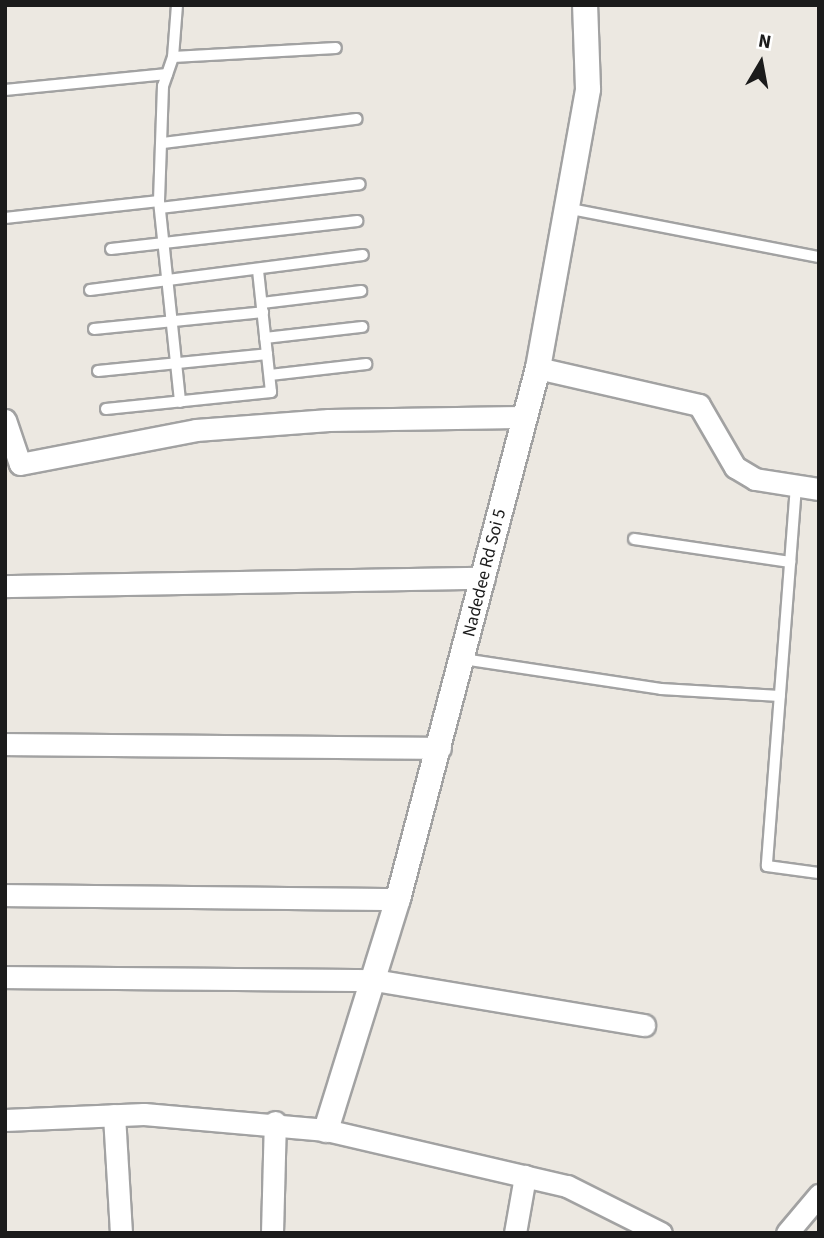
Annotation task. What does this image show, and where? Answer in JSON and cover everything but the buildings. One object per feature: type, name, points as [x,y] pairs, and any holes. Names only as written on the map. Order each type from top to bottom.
[{"type":"street","name":"Nadedee Rd Soi 5","points":[[326,1130],[398,899],[440,748],[538,368],[588,89],[585,5]]},
{"type":"street","points":[[538,368],[699,405],[735,467],[755,480],[819,489]]},
{"type":"street","points":[[5,419],[20,464],[196,430],[329,420],[525,417]]},
{"type":"street","points":[[5,586],[484,578]]},
{"type":"street","points":[[5,744],[440,748]]},
{"type":"street","points":[[5,895],[398,899]]},
{"type":"street","points":[[5,977],[374,980],[644,1025]]},
{"type":"street","points":[[114,1115],[121,1233]]},
{"type":"street","points":[[5,1120],[114,1115],[275,1122],[326,1130],[567,1186],[661,1233]]},
{"type":"street","points":[[272,1233],[275,1122]]},
{"type":"street","points":[[515,1233],[525,1176]]},
{"type":"street","points":[[788,1233],[819,1195]]},
{"type":"lane","points":[[177,5],[173,57],[167,74],[160,205],[180,402]]},
{"type":"lane","points":[[173,57],[336,48]]},
{"type":"lane","points":[[5,90],[167,74]]},
{"type":"lane","points":[[163,143],[357,119]]},
{"type":"lane","points":[[5,218],[360,184]]},
{"type":"lane","points":[[566,208],[819,257]]},
{"type":"lane","points":[[111,249],[357,221]]},
{"type":"lane","points":[[90,290],[167,283],[363,255]]},
{"type":"lane","points":[[106,409],[271,392],[258,270]]},
{"type":"lane","points":[[94,328],[171,321],[360,291]]},
{"type":"lane","points":[[265,338],[362,327]]},
{"type":"lane","points":[[98,371],[267,354]]},
{"type":"lane","points":[[270,375],[366,363]]},
{"type":"lane","points":[[796,486],[767,866],[819,873]]},
{"type":"lane","points":[[634,539],[790,562]]},
{"type":"lane","points":[[463,659],[661,689],[780,696]]}]
